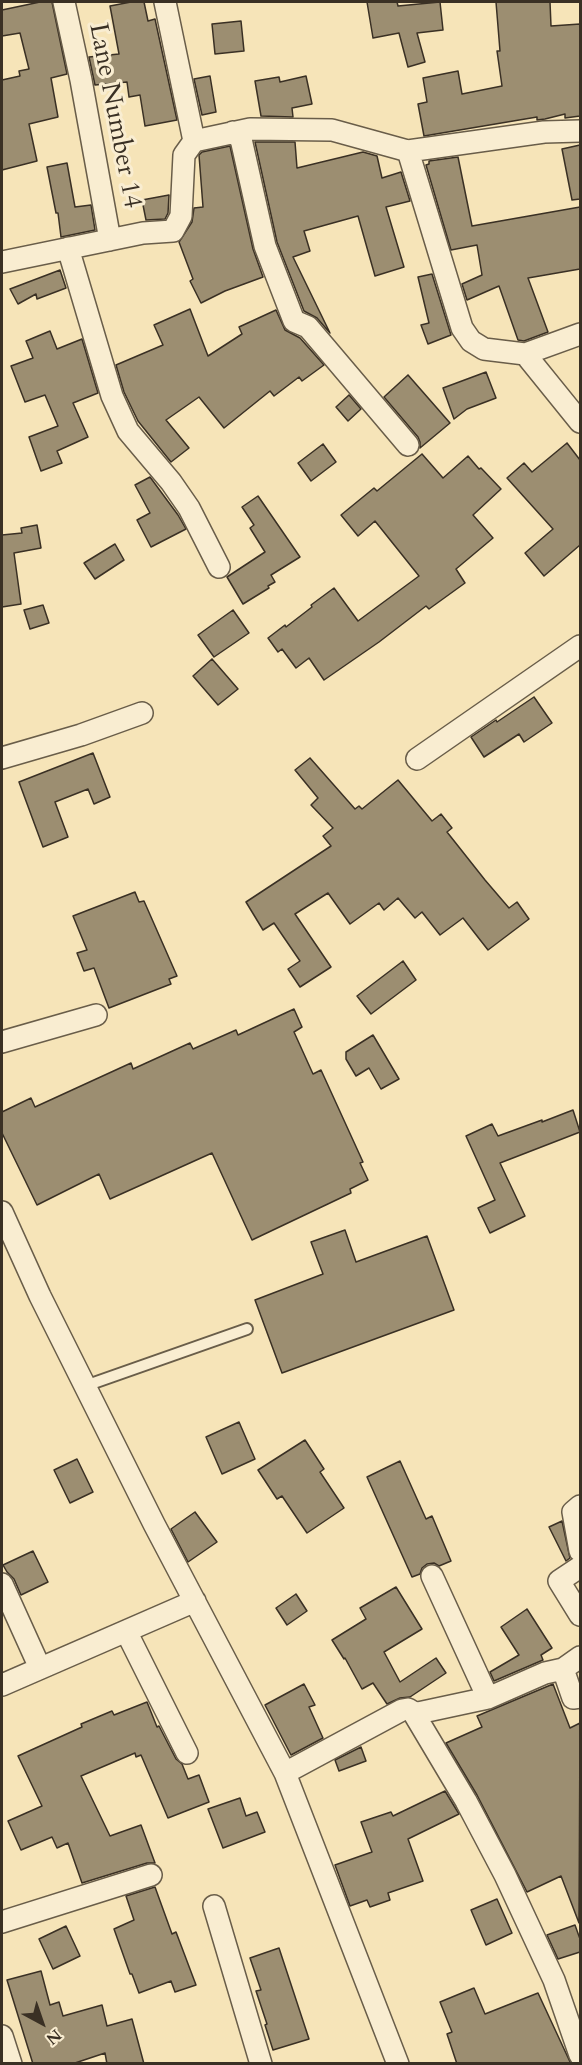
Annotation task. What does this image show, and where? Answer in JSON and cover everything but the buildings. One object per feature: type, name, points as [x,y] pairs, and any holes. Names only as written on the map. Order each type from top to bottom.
[{"type":"street","name":"Lane Number 14","points":[[64,2],[110,240]]},
{"type":"street","points":[[165,2],[194,141]]},
{"type":"street","points":[[2,262],[143,233],[173,231],[182,216],[184,155],[194,141],[233,132],[250,129],[332,130],[408,152],[544,132],[580,131]]},
{"type":"street","points":[[233,132],[241,139],[265,246],[294,321],[308,327],[408,445]]},
{"type":"street","points":[[408,152],[462,328],[471,341],[484,349],[525,354],[580,334]]},
{"type":"street","points":[[68,248],[112,396],[128,431],[189,507],[219,567]]},
{"type":"street","points":[[525,354],[580,422]]},
{"type":"street","points":[[417,759],[580,646]]},
{"type":"street","points":[[2,758],[81,735],[142,713]]},
{"type":"street","points":[[2,1042],[96,1016]]},
{"type":"street","points":[[2,1212],[40,1296],[85,1386],[285,1773],[398,2064]]},
{"type":"street","points":[[580,1506],[573,1512],[580,1551]]},
{"type":"street","points":[[580,1567],[559,1581],[580,1615]]},
{"type":"street","points":[[432,1576],[488,1698]]},
{"type":"street","points":[[2,1584],[40,1668]]},
{"type":"street","points":[[2,1685],[195,1601]]},
{"type":"street","points":[[126,1631],[187,1753]]},
{"type":"street","points":[[285,1773],[402,1710],[408,1709],[418,1713],[488,1698],[545,1673],[562,1669],[580,1658]]},
{"type":"street","points":[[562,1669],[573,1698],[580,1697]]},
{"type":"street","points":[[413,1712],[466,1801],[505,1875],[554,1980],[580,2055]]},
{"type":"street","points":[[2,1922],[151,1875]]},
{"type":"street","points":[[214,1906],[261,2064]]},
{"type":"street","points":[[2,2036],[11,2064]]},
{"type":"lane","points":[[85,1386],[247,1329]]}]
